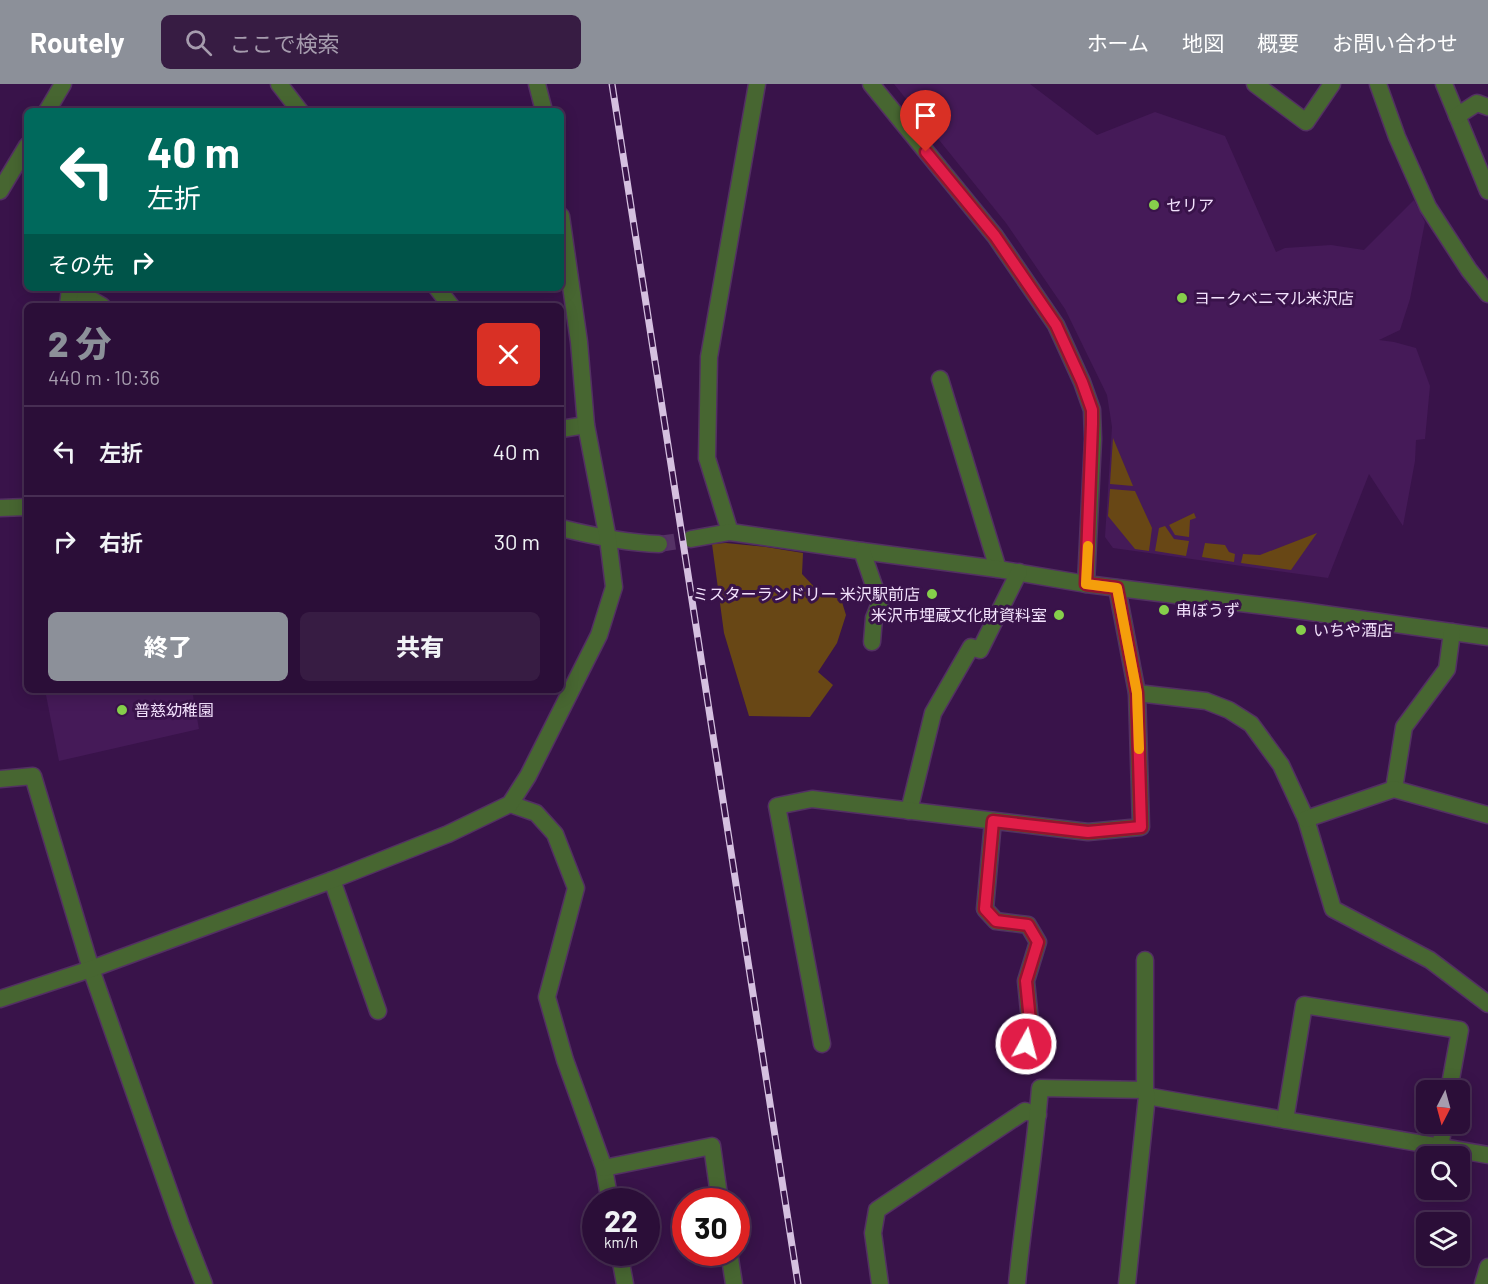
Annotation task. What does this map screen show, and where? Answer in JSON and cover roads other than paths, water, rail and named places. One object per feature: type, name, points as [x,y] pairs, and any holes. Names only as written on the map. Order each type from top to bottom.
[{"type":"street","points":[[49,108],[63,84]]},
{"type":"street","points":[[279,84],[298,108]]},
{"type":"street","points":[[537,84],[543,108]]},
{"type":"street","points":[[730,532],[707,458],[709,357],[757,84]]},
{"type":"street","points":[[871,84],[995,236],[1056,325],[1082,382],[1092,410],[1093,439],[1086,584]]},
{"type":"street","points":[[1255,84],[1306,122],[1332,84]]},
{"type":"street","points":[[1378,84],[1397,137],[1428,207],[1469,270],[1488,294]]},
{"type":"street","points":[[1444,84],[1488,191]]},
{"type":"street","points":[[1457,116],[1477,103],[1488,107]]},
{"type":"street","points":[[0,191],[24,151]]},
{"type":"street","points":[[0,999],[91,969],[332,880],[448,834],[510,804],[528,776],[599,635],[614,587],[608,539],[586,425],[579,342],[564,237]]},
{"type":"street","points":[[75,291],[97,303]]},
{"type":"street","points":[[439,291],[449,303]]},
{"type":"street","points":[[940,380],[998,568]]},
{"type":"street","points":[[564,429],[586,425]]},
{"type":"street","points":[[0,508],[24,507]]},
{"type":"street","points":[[564,529],[608,539],[658,544]]},
{"type":"street","points":[[691,539],[730,532],[998,568],[1086,584],[1488,637]]},
{"type":"street","points":[[862,551],[880,603],[874,618],[872,642]]},
{"type":"street","points":[[909,811],[933,713],[971,647],[980,650],[1019,572]]},
{"type":"street","points":[[822,1044],[777,806],[812,799],[1088,832],[1141,827],[1137,693],[1117,588]]},
{"type":"street","points":[[1394,789],[1404,727],[1448,669],[1452,632]]},
{"type":"street","points":[[1137,693],[1206,701],[1229,710],[1251,724],[1281,765],[1306,819],[1333,909],[1430,960],[1488,1004]]},
{"type":"street","points":[[0,779],[33,776],[91,969],[204,1284]]},
{"type":"street","points":[[1306,819],[1394,789],[1488,815]]},
{"type":"street","points":[[510,804],[536,813],[555,834],[576,888],[547,997],[565,1060],[604,1168],[608,1188]]},
{"type":"street","points":[[993,821],[985,909],[996,921],[1028,925],[1038,942],[1026,981],[1030,1021],[1026,1044]]},
{"type":"street","points":[[332,880],[378,1011]]},
{"type":"street","points":[[1127,1284],[1146,1093],[1145,960]]},
{"type":"street","points":[[1285,1120],[1304,1005],[1460,1030],[1451,1080]]},
{"type":"street","points":[[1017,1284],[1040,1088],[1146,1093],[1434,1146]]},
{"type":"street","points":[[880,1284],[873,1233],[877,1210],[1025,1111],[1038,1115]]},
{"type":"street","points":[[604,1168],[712,1146],[718,1188]]},
{"type":"street","points":[[1470,1152],[1488,1155]]},
{"type":"street","points":[[622,1266],[625,1284]]},
{"type":"street","points":[[731,1266],[734,1284]]},
{"type":"street","points":[[1483,1284],[1488,1267]]},
{"type":"tunnel","points":[[659,544],[691,539]]},
{"type":"railway","points":[[612,84],[798,1284]]},
{"type":"place","name":"セリア","points":[[1154,205]]},
{"type":"place","name":"ヨークベニマル米沢店","points":[[1182,298]]},
{"type":"place","name":"ミスターランドリー 米沢駅前店","points":[[932,594]]},
{"type":"place","name":"串ぼうず","points":[[1164,610]]},
{"type":"place","name":"米沢市埋蔵文化財資料室","points":[[1059,615]]},
{"type":"place","name":"いちや酒店","points":[[1301,630]]},
{"type":"place","name":"普慈幼稚園","points":[[122,710]]}]
